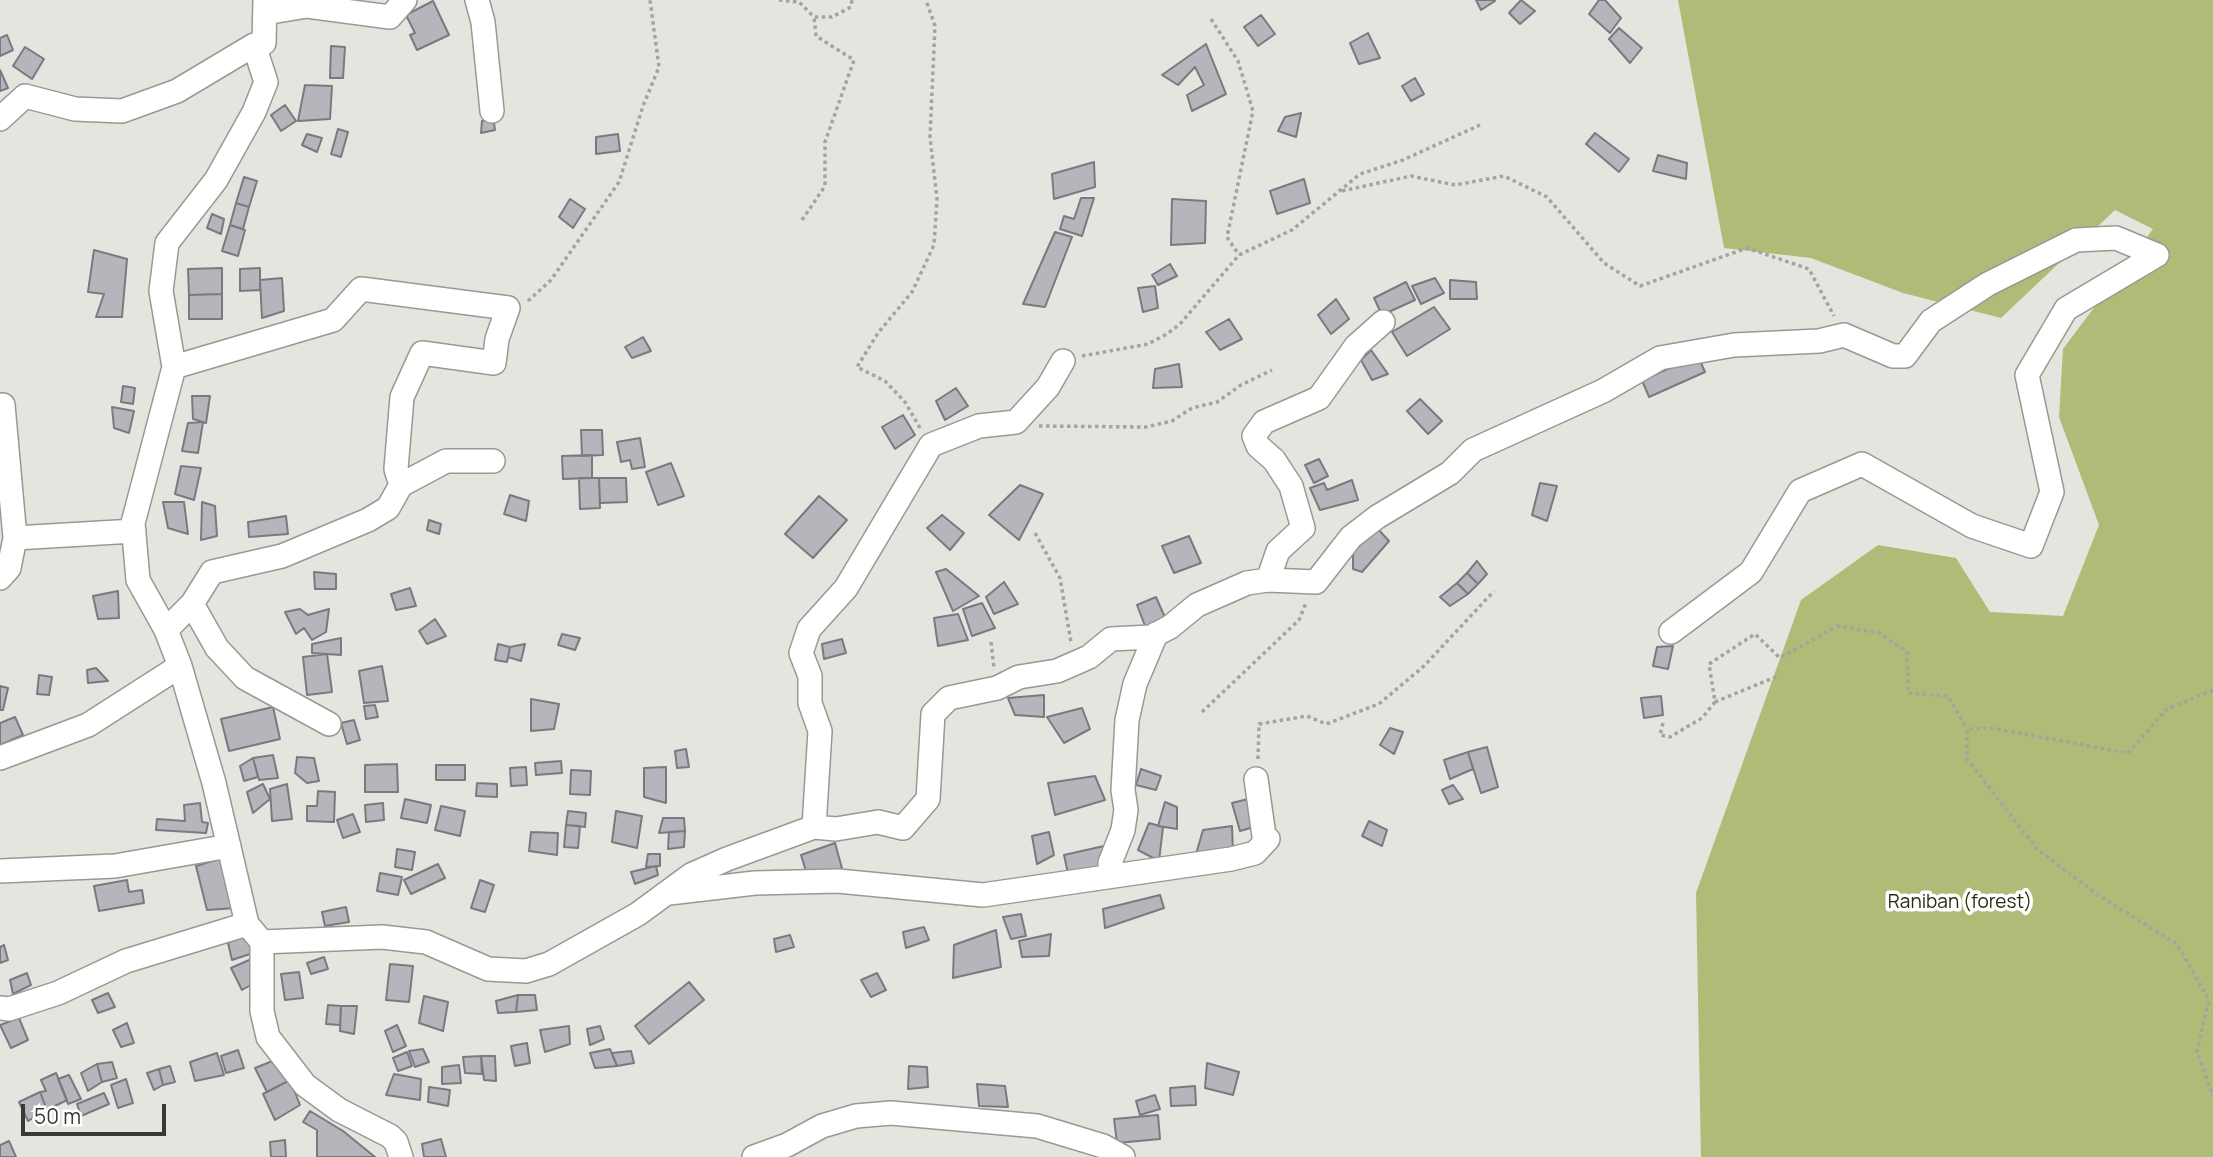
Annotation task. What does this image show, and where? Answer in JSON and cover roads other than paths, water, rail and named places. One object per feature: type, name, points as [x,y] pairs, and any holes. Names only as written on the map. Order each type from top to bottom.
[{"type":"street","points":[[0,119],[25,96],[75,109],[122,111],[177,92],[254,46],[264,43],[265,7],[307,6],[390,17],[405,0]]},
{"type":"street","points":[[477,0],[483,22],[492,111]]},
{"type":"street","points":[[254,46],[265,82],[254,112],[216,180],[167,243],[160,291],[174,367],[133,523],[138,580],[166,630],[180,666],[229,846],[247,924],[262,942],[262,1011],[268,1037],[304,1085],[339,1110],[390,1136],[396,1142],[401,1157]]},
{"type":"street","points":[[262,942],[382,937],[426,942],[488,969],[526,971],[549,964],[589,944],[691,875],[814,827],[836,829],[878,822],[903,828],[928,799],[933,714],[949,698],[997,688],[1019,677],[1057,671],[1089,657],[1111,639],[1156,634],[1197,605],[1247,583],[1268,580],[1316,582],[1350,537],[1377,516],[1450,473],[1473,450],[1603,391],[1660,358],[1734,345],[1819,341],[1844,335],[1893,356],[1905,356],[1931,321],[1988,284],[2076,240],[2116,237],[2157,255],[2066,309],[2027,375],[2052,492],[2031,547],[1972,526],[1862,464],[1800,491],[1751,572],[1671,632]]},
{"type":"street","points":[[174,367],[332,320],[361,289],[508,309],[497,339],[494,363],[422,352],[402,397],[396,469],[401,485]]},
{"type":"street","points":[[1268,580],[1278,551],[1303,528],[1291,486],[1274,460],[1258,446],[1254,436],[1264,422],[1319,398],[1356,346],[1383,322]]},
{"type":"street","points":[[814,827],[820,731],[810,702],[810,676],[801,653],[809,629],[846,588],[931,444],[979,426],[1016,422],[1048,387],[1063,361]]},
{"type":"street","points":[[0,578],[9,568],[15,538],[4,442],[3,405]]},
{"type":"street","points":[[166,630],[192,604],[212,572],[282,556],[368,520],[388,508],[401,485],[446,461],[493,461]]},
{"type":"street","points":[[15,538],[134,531]]},
{"type":"street","points":[[192,604],[216,648],[245,678],[329,724]]},
{"type":"street","points":[[1111,876],[1110,863],[1123,831],[1126,810],[1123,790],[1127,720],[1135,684],[1156,634]]},
{"type":"street","points":[[0,758],[88,725],[180,666]]},
{"type":"street","points":[[666,894],[755,883],[838,881],[983,895],[1255,853],[1268,839],[1264,836],[1256,779]]},
{"type":"street","points":[[0,871],[115,866],[229,846]]},
{"type":"street","points":[[3,1012],[58,993],[126,961],[247,924]]},
{"type":"street","points":[[754,1157],[787,1145],[822,1126],[856,1116],[891,1113],[1037,1126],[1103,1146],[1123,1157]]},
{"type":"park label","name":"Raniban (forest)","points":[[1960,903]]}]
